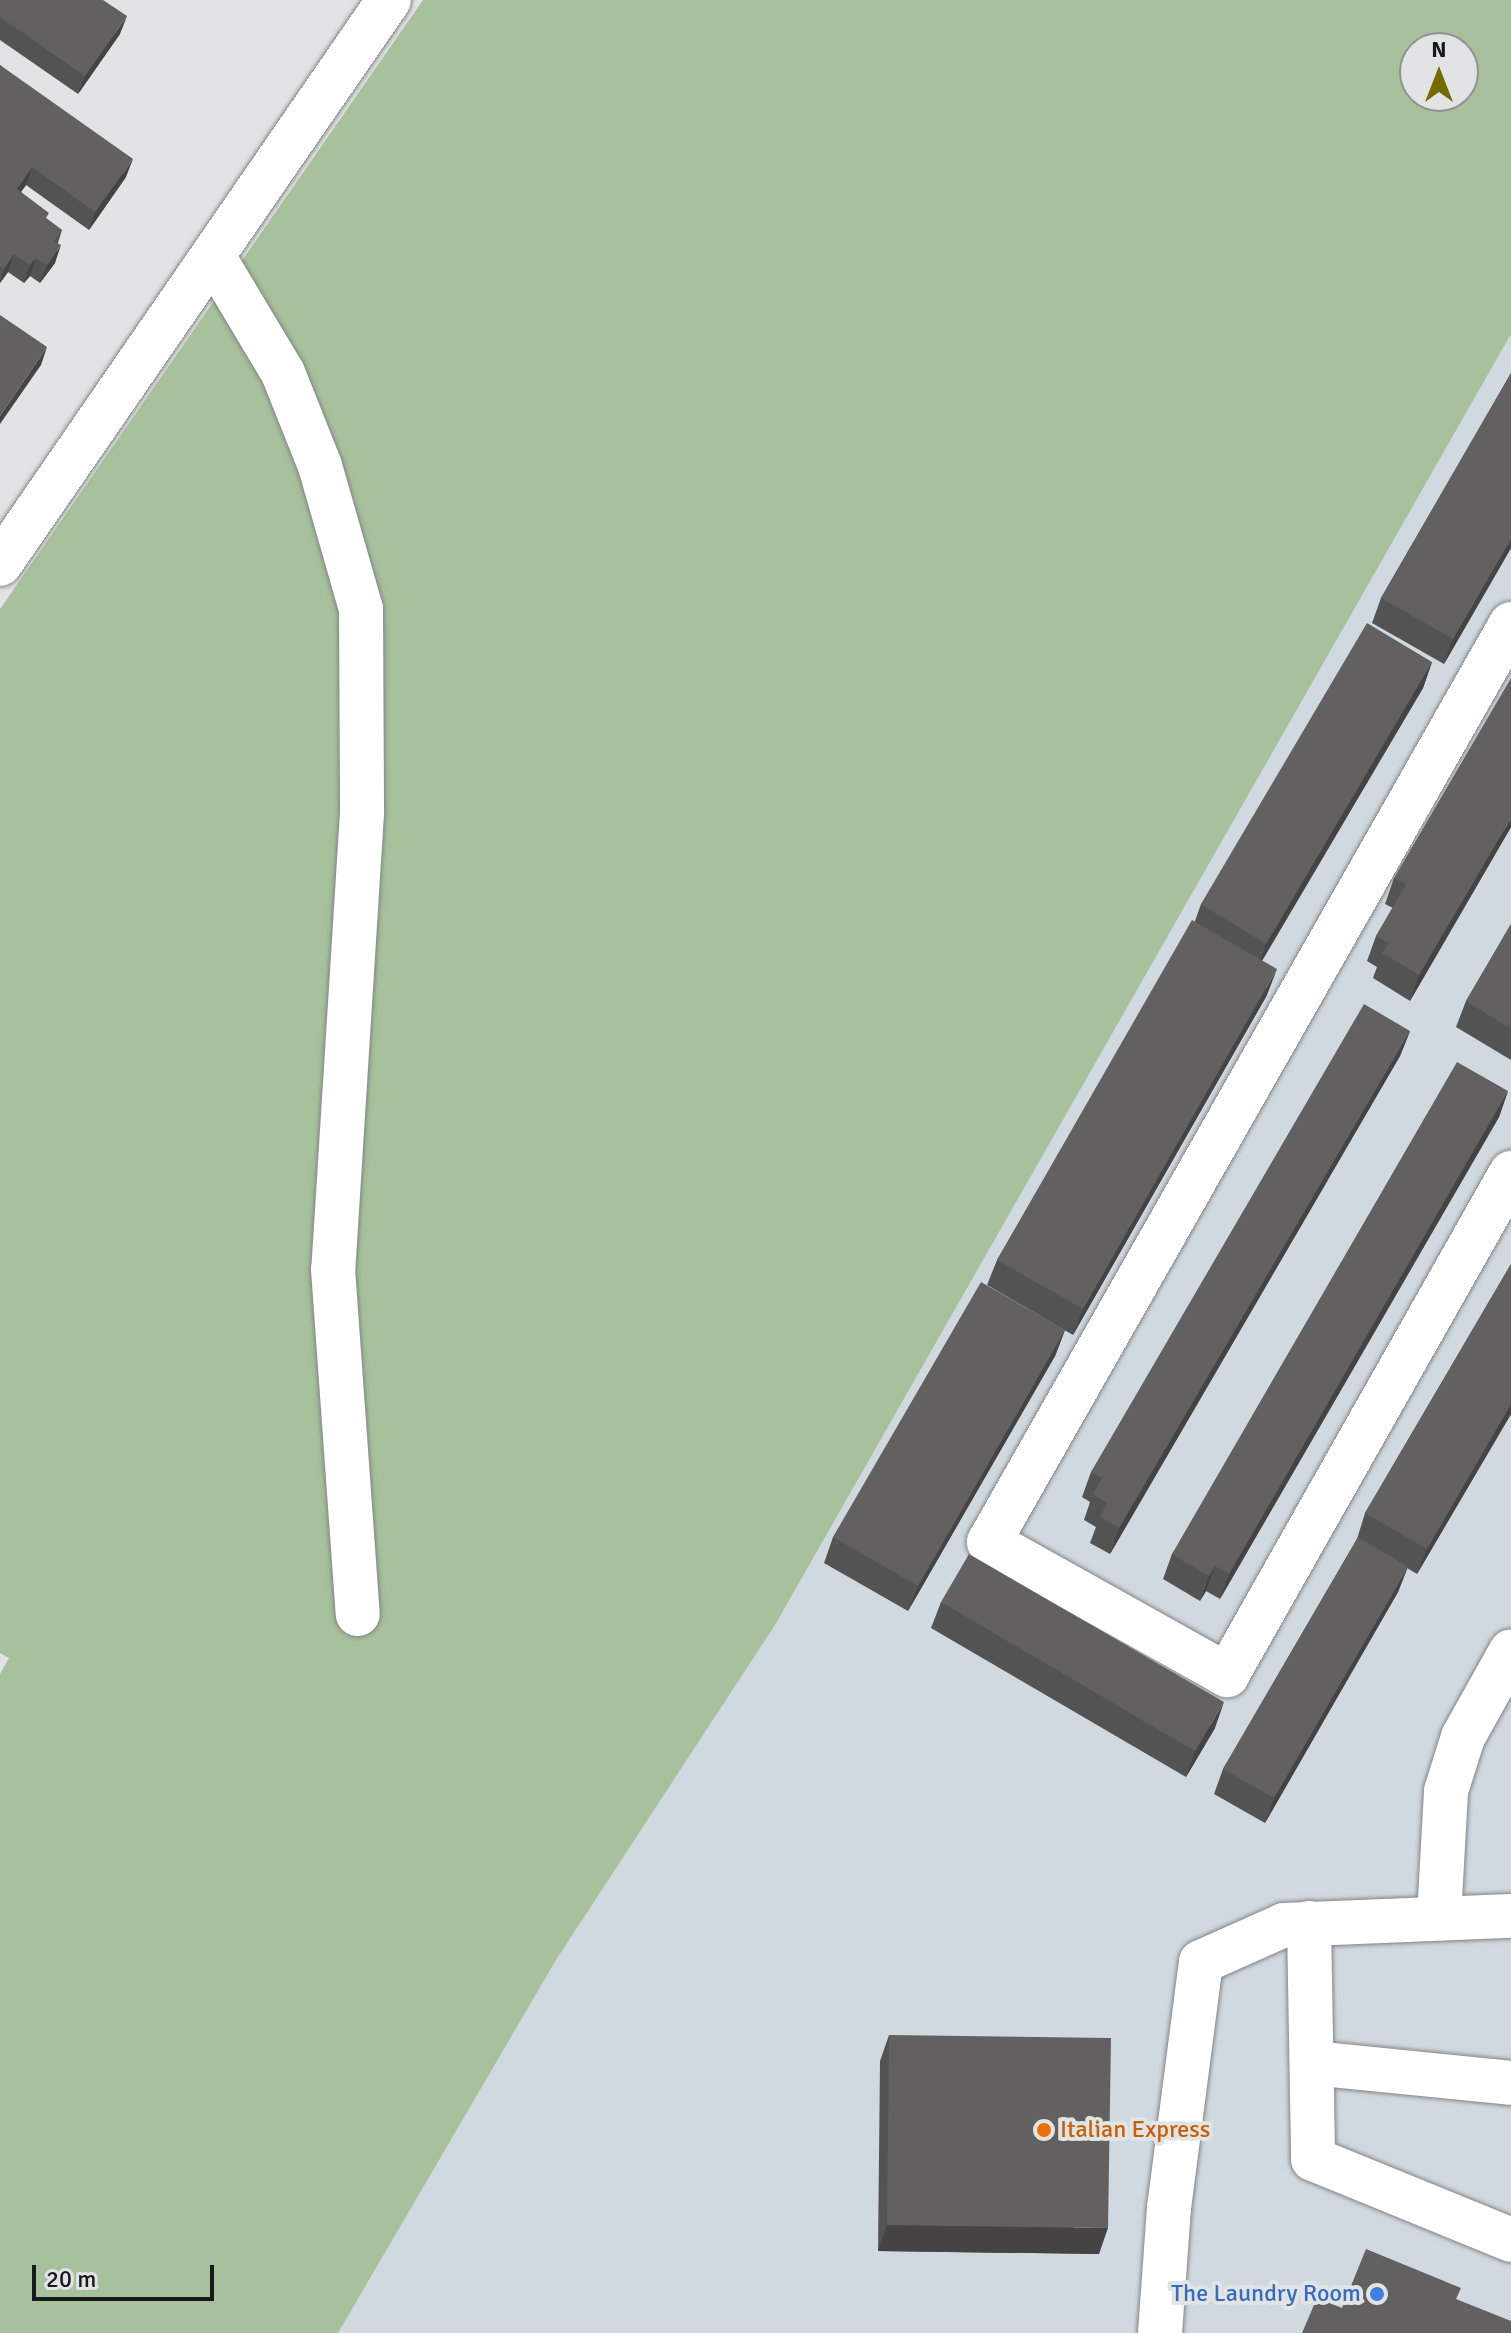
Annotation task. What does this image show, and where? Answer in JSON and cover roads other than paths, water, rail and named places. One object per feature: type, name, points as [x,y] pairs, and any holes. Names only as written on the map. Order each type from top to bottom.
[{"type":"street","points":[[0,564],[389,0]]},
{"type":"street","points":[[213,256],[283,373],[320,466],[361,609],[362,813],[333,1269],[358,1614]]},
{"type":"street","points":[[1511,624],[989,1542],[1227,1675],[1511,1173]]},
{"type":"street","points":[[1439,1917],[1446,1791],[1463,1737],[1510,1653]]},
{"type":"street","points":[[1160,2333],[1169,2208],[1201,1962],[1297,1924],[1511,1916]]},
{"type":"street","points":[[1297,1924],[1312,2063],[1313,2159],[1511,2240]]},
{"type":"street","points":[[1312,2063],[1511,2083]]},
{"type":"place","name":"Italian Express","points":[[1044,2130]]},
{"type":"place","name":"The Laundry Room","points":[[1377,2294]]}]
